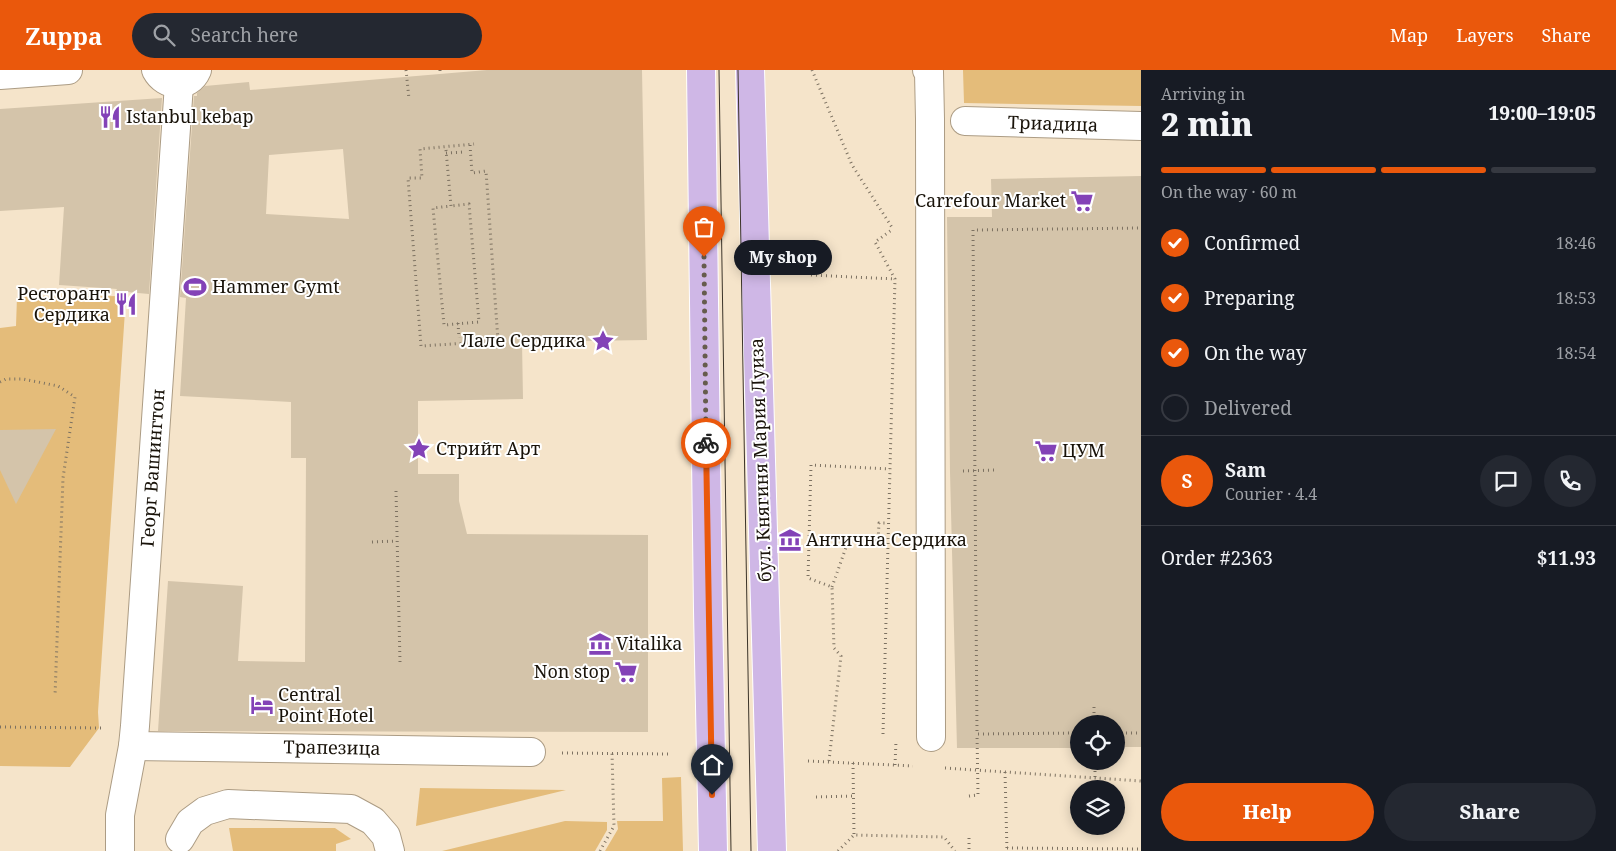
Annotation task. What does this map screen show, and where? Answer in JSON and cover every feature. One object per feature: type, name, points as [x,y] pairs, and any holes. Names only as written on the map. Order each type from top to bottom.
[{"type":"main road","points":[[701,70],[713,851]]},
{"type":"main road","name":"бул. Княгиня Мария Луиза","points":[[750,70],[772,851]]},
{"type":"street","points":[[0,75],[68,70]]},
{"type":"street","points":[[156,70],[162,79],[173,84],[188,77]]},
{"type":"street","points":[[927,70],[930,120],[931,737]]},
{"type":"street","name":"Георг Вашингтон","points":[[120,851],[120,815],[134,736],[188,77]]},
{"type":"street","name":"Триадица","points":[[965,121],[1141,126]]},
{"type":"street","name":"Трапезица","points":[[134,736],[531,752]]},
{"type":"street","points":[[180,839],[190,822],[205,811],[228,804],[351,808],[373,820],[386,836],[390,851]]},
{"type":"path","points":[[406,70],[409,99]]},
{"type":"path","points":[[812,70],[852,165],[893,228],[875,242],[894,279],[884,734]]},
{"type":"path","points":[[472,144],[472,173],[486,171],[498,341],[421,346],[408,178],[422,178],[420,148],[472,144]]},
{"type":"path","points":[[451,206],[446,152],[464,152]]},
{"type":"path","points":[[469,204],[479,322],[444,325],[433,208],[451,206],[469,204]]},
{"type":"path","points":[[969,796],[978,796],[973,230],[1141,228]]},
{"type":"path","points":[[811,275],[894,279]]},
{"type":"path","points":[[458,323],[459,338]]},
{"type":"path","points":[[0,382],[6,379],[23,379],[58,386],[75,397],[63,478],[55,696]]},
{"type":"path","points":[[832,587],[808,578],[812,465],[890,469]]},
{"type":"path","points":[[958,471],[996,470]]},
{"type":"path","points":[[396,491],[400,662]]},
{"type":"path","points":[[829,762],[841,656],[834,648],[832,587],[850,536],[878,541],[879,523],[888,523]]},
{"type":"path","points":[[372,542],[397,541]]},
{"type":"path","points":[[1094,707],[1094,715]]},
{"type":"path","points":[[0,727],[90,728],[134,736]]},
{"type":"path","points":[[1125,733],[1141,732]]},
{"type":"path","points":[[977,734],[1070,733]]},
{"type":"path","points":[[531,752],[668,754]]},
{"type":"path","points":[[600,851],[614,826],[612,754]]},
{"type":"path","points":[[808,761],[895,765]]},
{"type":"path","points":[[838,851],[854,835],[853,763]]},
{"type":"path","points":[[957,769],[1141,781]]},
{"type":"path","points":[[1095,770],[1095,778]]},
{"type":"path","points":[[1005,772],[1007,850],[1141,849]]},
{"type":"path","points":[[816,797],[854,796]]},
{"type":"path","points":[[854,835],[944,837],[955,851]]},
{"type":"path","points":[[969,838],[969,851]]},
{"type":"shaded area","points":[[963,70],[1141,70],[1141,106],[964,103]]},
{"type":"shaded area","points":[[126,296],[98,712],[99,728],[70,767],[0,766],[0,328],[16,326],[17,297]]},
{"type":"shaded area","points":[[681,777],[683,851],[605,851],[618,829],[617,821],[663,821],[662,778]]},
{"type":"shaded area","points":[[420,788],[566,790],[416,826]]},
{"type":"shaded area","points":[[565,821],[607,822],[607,830],[595,851],[442,851]]},
{"type":"shaded area","points":[[229,828],[335,828],[351,839],[336,844],[336,851],[233,851]]},
{"type":"building","points":[[487,70],[642,70],[647,340],[522,342],[523,399],[418,401],[418,474],[459,474],[459,501],[467,534],[648,535],[648,732],[158,731],[168,581],[243,586],[238,661],[305,662],[306,458],[291,458],[291,402],[180,396],[186,298],[180,297],[194,96],[197,96],[197,93],[205,86],[249,82],[250,90]],"holes":[[[343,149],[349,219],[266,214],[269,155]]]},
{"type":"building","points":[[162,98],[149,294],[116,291],[117,289],[59,285],[64,207],[0,211],[0,109]]},
{"type":"building","name":"ЦУМ","points":[[1141,176],[1141,747],[1125,747],[1125,715],[1070,715],[1070,748],[957,748],[950,472],[947,217],[992,217],[991,179]]},
{"type":"building","points":[[56,429],[16,504],[0,470],[0,430]]},
{"type":"tram line","points":[[719,70],[731,851]]},
{"type":"tram line","points":[[738,70],[751,851]]},
{"type":"way so far","points":[[704,257],[706,443]]},
{"type":"place","name":"Istanbul kebap","points":[[110,117]]},
{"type":"place","name":"Carrefour Market","points":[[1082,201]]},
{"type":"place","name":"My shop","points":[[704,257]]},
{"type":"place","name":"Hammer Gymt","points":[[195,287]]},
{"type":"place","name":"Ресторант Сердика","points":[[126,304]]},
{"type":"place","name":"Лале Сердика","points":[[603,341]]},
{"type":"place","name":"Стрийт Арт","points":[[419,449]]},
{"type":"place","name":"ЦУМ","points":[[1046,451]]},
{"type":"place","name":"Антична Сердика","points":[[790,540]]},
{"type":"place","name":"Vitalika","points":[[600,644]]},
{"type":"place","name":"Non stop","points":[[626,672]]},
{"type":"place","name":"Central Point Hotel","points":[[262,705]]},
{"type":"route","points":[[706,443],[712,795]]}]
